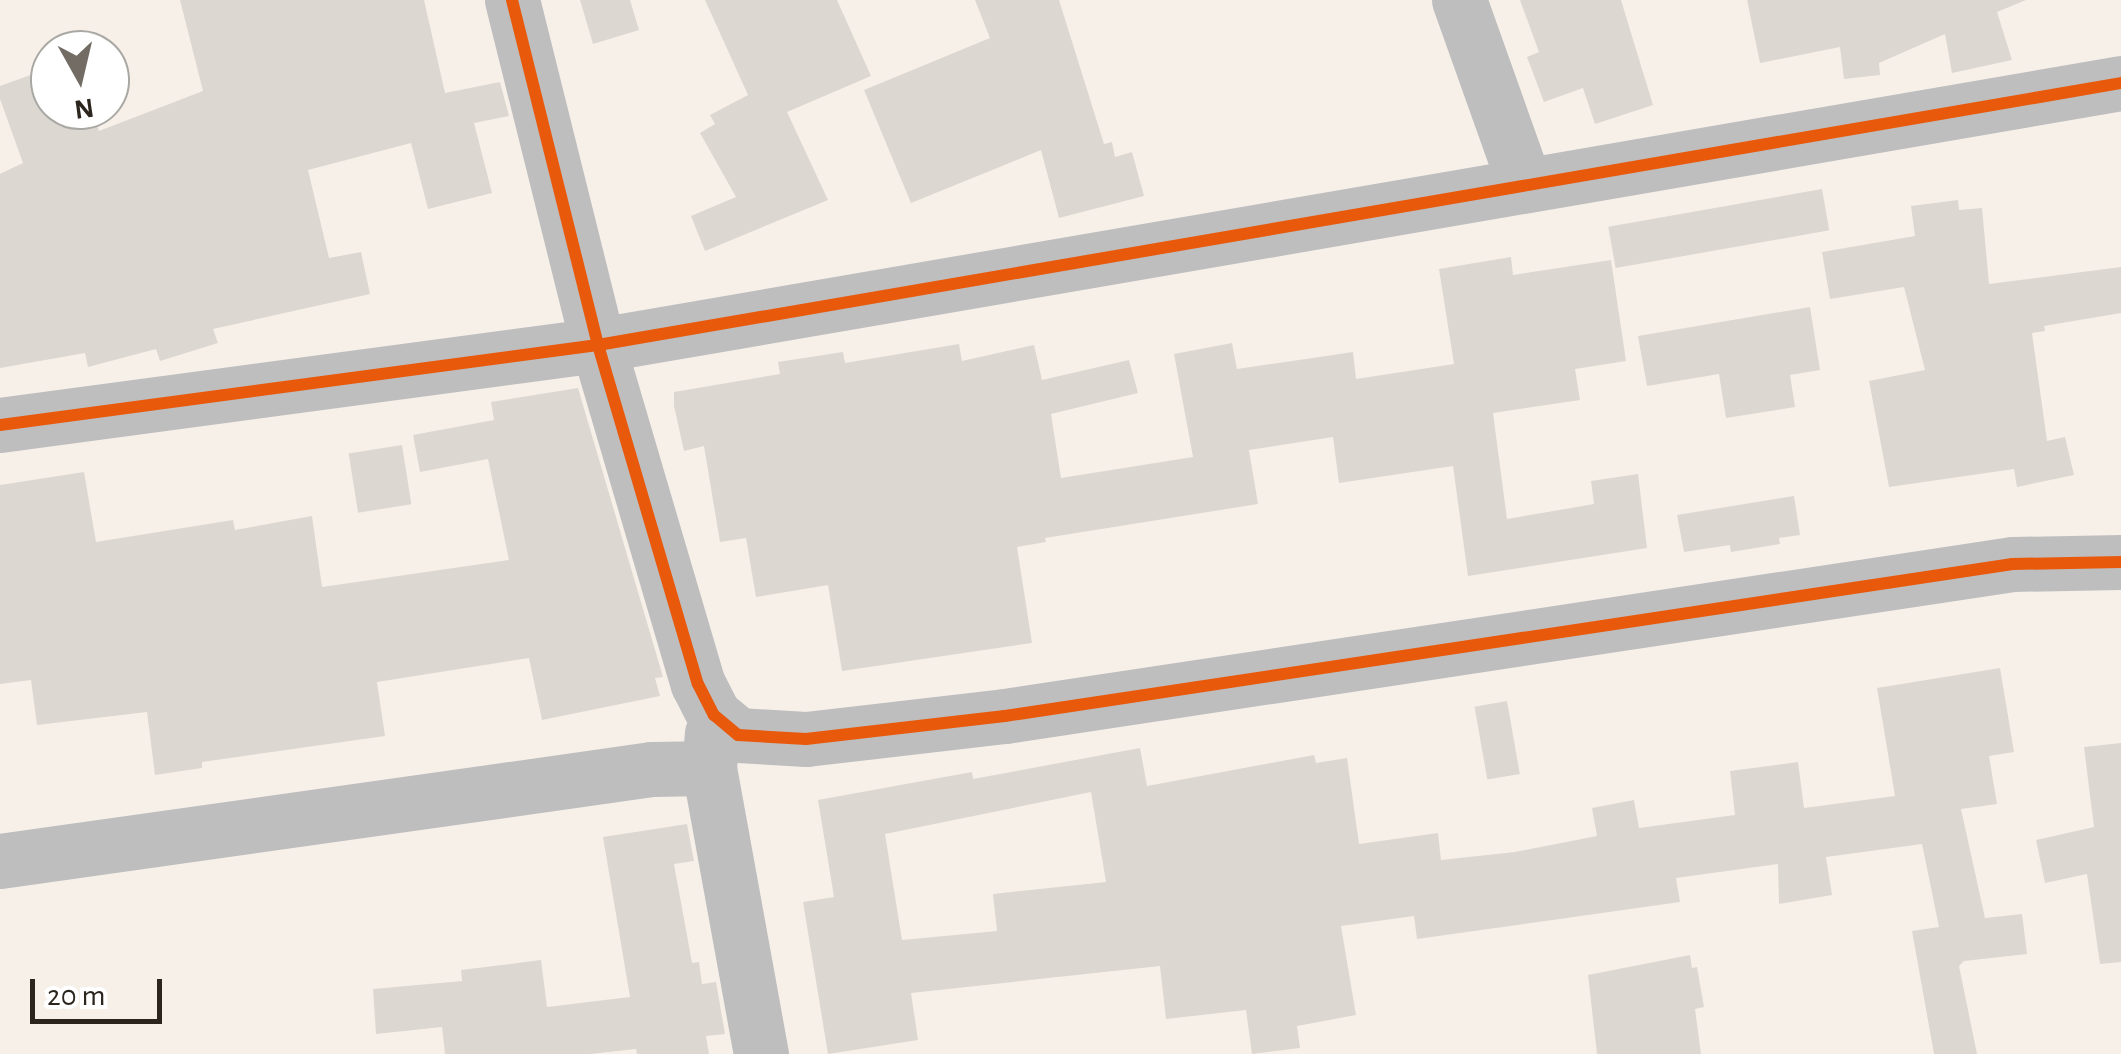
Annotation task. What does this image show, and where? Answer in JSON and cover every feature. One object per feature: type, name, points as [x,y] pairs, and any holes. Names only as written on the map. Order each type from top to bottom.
[{"type":"street","points":[[512,0],[598,344],[712,742],[762,1054]]},
{"type":"street","points":[[1459,0],[1524,183]]},
{"type":"street","points":[[0,426],[598,344],[2121,83]]},
{"type":"street","points":[[0,862],[652,769],[738,734],[806,739],[1005,716],[2013,564],[2121,562]]},
{"type":"building","points":[[180,0],[424,0],[445,93],[500,82],[509,116],[474,123],[492,193],[428,209],[411,143],[308,170],[329,258],[361,252],[370,294],[213,329],[218,343],[160,361],[156,349],[88,367],[85,353],[0,368],[0,174],[23,163],[0,99],[0,86],[30,75],[30,130],[130,130],[130,119],[203,91]]},
{"type":"building","points":[[580,0],[630,0],[639,30],[593,44]]},
{"type":"building","points":[[705,0],[837,0],[871,76],[787,112],[828,200],[705,251],[691,216],[736,197],[700,133],[715,124],[710,115],[748,95]]},
{"type":"building","points":[[975,0],[1059,0],[1104,144],[1112,142],[1115,157],[1132,152],[1144,196],[1059,218],[1041,150],[911,203],[864,90],[990,38]]},
{"type":"building","points":[[1520,0],[1621,0],[1653,105],[1595,124],[1583,88],[1544,102],[1527,57],[1539,52]]},
{"type":"building","points":[[1747,0],[2026,0],[1997,12],[2012,60],[1952,73],[1945,34],[1879,63],[1880,75],[1844,79],[1840,47],[1760,63]]},
{"type":"building","points":[[1822,189],[1829,230],[1616,268],[1608,227]]},
{"type":"building","points":[[1958,200],[1959,210],[1982,208],[1989,284],[2121,267],[2121,313],[2044,326],[2045,331],[2032,333],[2047,441],[2065,437],[2074,475],[2017,487],[2014,469],[1889,487],[1869,381],[1925,370],[1904,287],[1830,299],[1822,252],[1915,236],[1911,206]]},
{"type":"building","points":[[1511,257],[1513,275],[1611,260],[1626,361],[1575,369],[1580,400],[1493,413],[1507,519],[1594,504],[1591,481],[1638,474],[1647,548],[1468,576],[1453,466],[1339,483],[1333,437],[1249,450],[1258,504],[1045,538],[1046,542],[1017,547],[1032,643],[842,671],[828,585],[756,597],[746,538],[720,542],[704,446],[684,451],[674,406],[674,392],[780,374],[778,362],[843,352],[845,363],[959,344],[962,361],[1034,345],[1042,380],[1129,360],[1138,393],[1051,414],[1061,478],[1193,457],[1174,354],[1232,343],[1237,369],[1353,352],[1356,379],[1454,364],[1439,269]]},
{"type":"building","points":[[1810,307],[1820,370],[1790,375],[1795,407],[1726,418],[1719,374],[1647,386],[1638,336]]},
{"type":"building","points":[[578,388],[663,677],[655,678],[660,696],[542,720],[529,658],[377,682],[385,736],[202,762],[202,768],[155,775],[147,712],[37,725],[31,680],[0,684],[0,485],[84,472],[96,542],[233,520],[235,530],[312,516],[322,587],[509,560],[488,459],[420,472],[413,435],[494,420],[491,402]]},
{"type":"building","points":[[402,445],[411,504],[358,513],[349,453]]},
{"type":"building","points":[[1794,496],[1800,535],[1779,538],[1780,544],[1731,552],[1730,545],[1684,552],[1677,515]]},
{"type":"building","points":[[2000,668],[2014,752],[1989,756],[1997,804],[1961,809],[1985,918],[2022,914],[2027,954],[1964,961],[1959,966],[1977,1054],[1934,1054],[1912,931],[1939,927],[1922,844],[1826,857],[1832,895],[1779,904],[1778,864],[1676,878],[1680,902],[1417,939],[1414,916],[1341,926],[1356,1015],[1297,1026],[1300,1048],[1252,1054],[1246,1010],[1166,1019],[1160,966],[911,993],[918,1040],[828,1054],[803,902],[834,897],[818,800],[972,772],[973,779],[1140,748],[1147,786],[1314,755],[1316,763],[1347,758],[1359,844],[1438,833],[1441,860],[1515,852],[1597,836],[1592,808],[1634,800],[1639,828],[1735,815],[1730,771],[1798,762],[1804,808],[1895,796],[1877,688]],"holes":[[[1091,792],[1106,882],[993,894],[997,931],[902,940],[885,834]]]},
{"type":"building","points":[[1507,701],[1520,774],[1487,780],[1475,707]]},
{"type":"building","points":[[2121,743],[2121,962],[2100,964],[2087,874],[2045,883],[2036,840],[2094,827],[2084,747]]},
{"type":"building","points":[[687,824],[694,861],[674,864],[692,963],[699,962],[702,984],[716,982],[725,1034],[706,1036],[709,1054],[637,1054],[636,1049],[590,1054],[445,1054],[442,1027],[376,1034],[373,989],[462,981],[461,970],[541,960],[547,1007],[630,997],[603,837]]},
{"type":"building","points":[[1690,955],[1692,968],[1697,967],[1704,1007],[1695,1009],[1701,1054],[1597,1054],[1588,975]]},
{"type":"cycle path","points":[[512,0],[598,345],[698,684],[714,715],[738,735],[806,739],[1005,716],[2013,564],[2121,562]]},
{"type":"cycle path","points":[[0,425],[598,345],[2121,83]]}]
